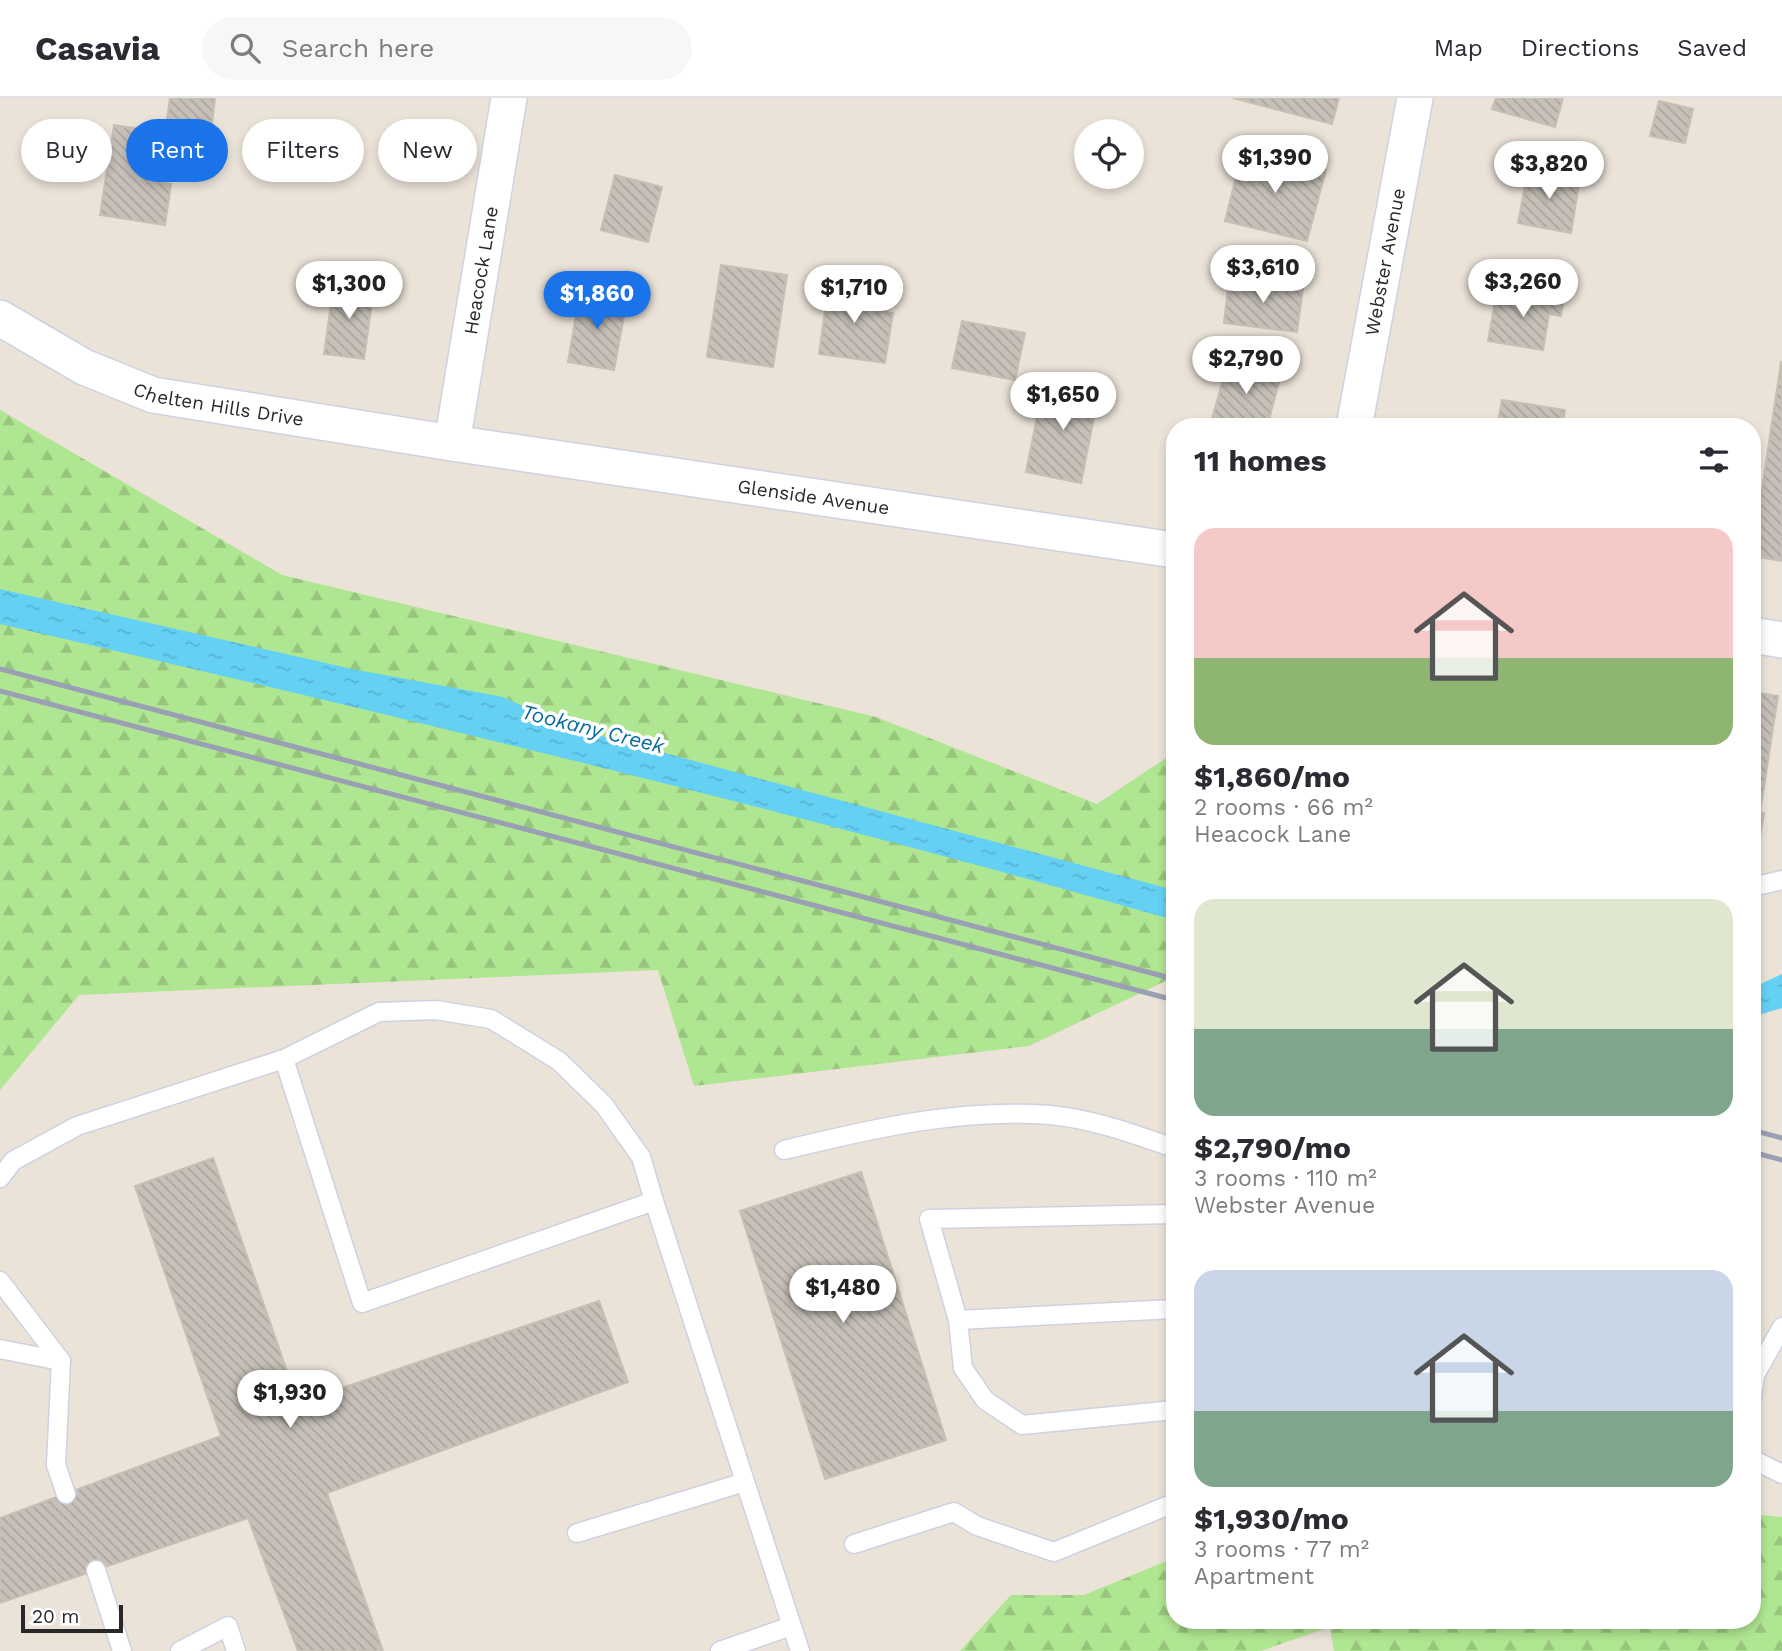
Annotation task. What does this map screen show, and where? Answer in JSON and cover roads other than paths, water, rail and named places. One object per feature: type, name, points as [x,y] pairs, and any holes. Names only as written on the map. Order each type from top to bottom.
[{"type":"street","name":"Heacock Lane","points":[[452,443],[509,98]]},
{"type":"street","name":"Webster Avenue","points":[[1356,418],[1415,98]]},
{"type":"street","name":"Chelten Hills Drive","points":[[0,318],[84,367],[153,395],[452,443]]},
{"type":"street","name":"Glenside Avenue","points":[[452,443],[1166,549]]},
{"type":"street","points":[[1761,636],[1782,640]]},
{"type":"lane","points":[[1761,885],[1782,880]]},
{"type":"lane","points":[[0,1178],[13,1161],[77,1126],[284,1059],[379,1012],[436,1010],[491,1018],[559,1061],[604,1105],[641,1157],[800,1651]]},
{"type":"lane","points":[[284,1059],[362,1303],[654,1201]]},
{"type":"lane","points":[[784,1150],[890,1125],[976,1116],[1050,1115],[1111,1126],[1166,1145]]},
{"type":"lane","points":[[1166,1214],[929,1219],[958,1320],[963,1368],[985,1400],[1022,1425],[1166,1411]]},
{"type":"lane","points":[[0,1281],[61,1361],[56,1465],[66,1494]]},
{"type":"lane","points":[[958,1320],[1166,1309]]},
{"type":"lane","points":[[1761,1364],[1782,1327]]},
{"type":"lane","points":[[0,1349],[61,1361]]},
{"type":"lane","points":[[1761,1464],[1782,1474]]},
{"type":"lane","points":[[577,1533],[745,1482]]},
{"type":"lane","points":[[854,1544],[954,1512],[976,1526],[1054,1552],[1166,1506]]},
{"type":"lane","points":[[96,1570],[122,1651]]},
{"type":"lane","points":[[180,1651],[228,1626],[236,1651]]},
{"type":"lane","points":[[720,1651],[792,1626]]},
{"type":"water","points":[[0,589],[352,669],[503,697],[568,727],[1166,888],[1166,918],[589,764],[0,624]]},
{"type":"water","points":[[1782,974],[1782,1008],[1761,1014],[1761,984]]},
{"type":"railway","points":[[0,669],[1166,977]]},
{"type":"railway","points":[[0,691],[1166,998]]},
{"type":"railway","points":[[1761,1132],[1782,1138]]},
{"type":"railway","points":[[1761,1154],[1782,1160]]},
{"type":"water label","name":"Tookany Creek","points":[[593,729]]}]
